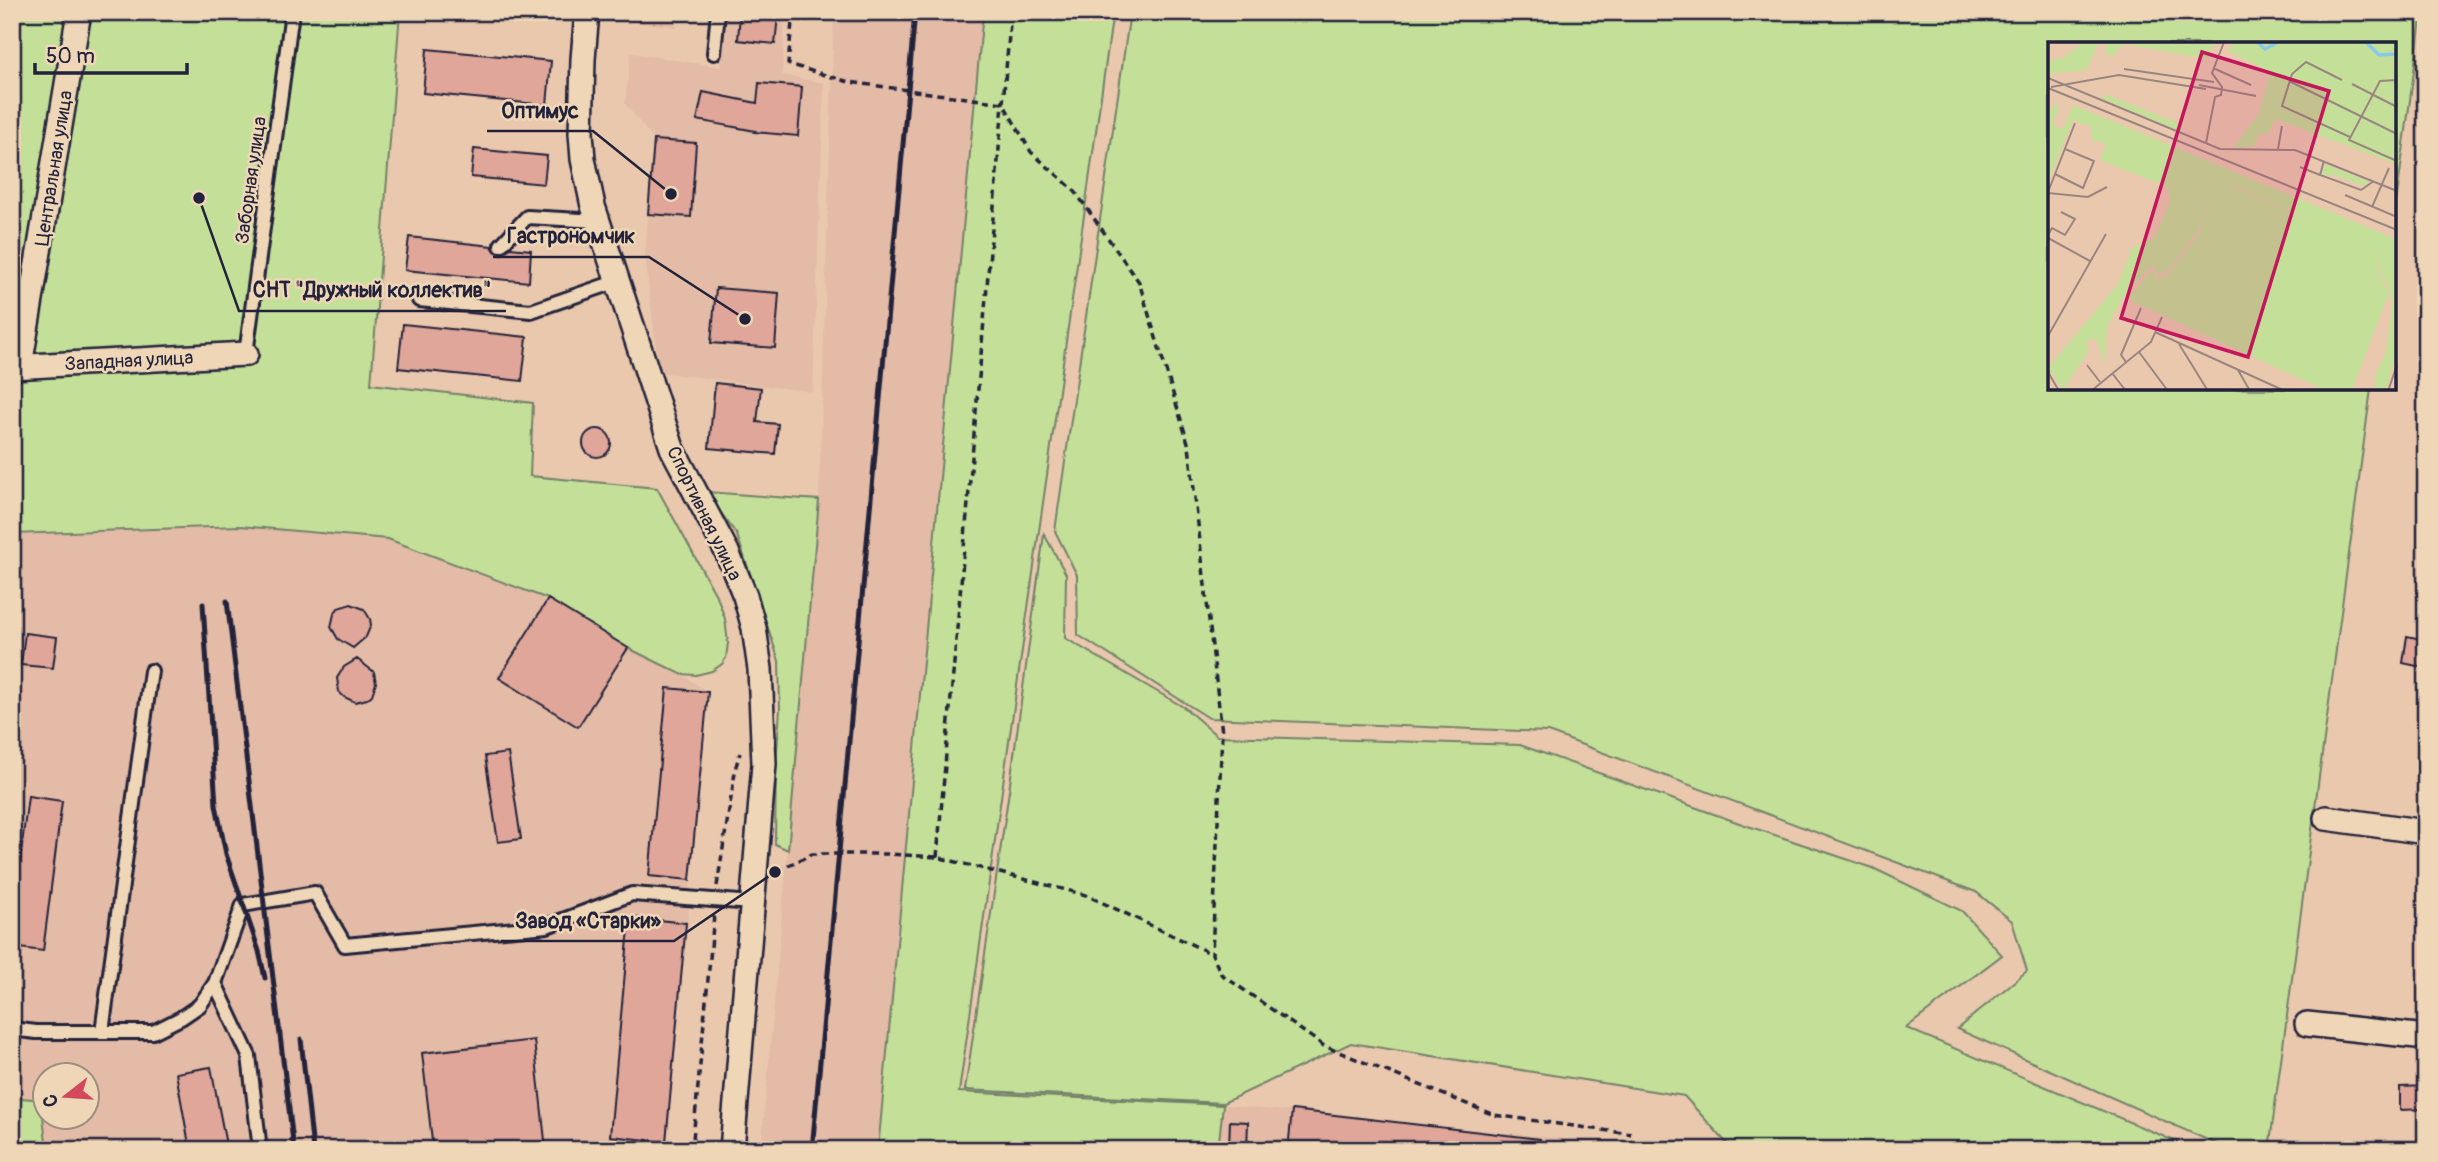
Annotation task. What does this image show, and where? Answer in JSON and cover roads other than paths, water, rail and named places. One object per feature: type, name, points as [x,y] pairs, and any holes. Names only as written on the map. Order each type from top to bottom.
[{"type":"street","name":"Центральная улица","points":[[16,366],[79,12]]},
{"type":"street","name":"Спортивная улица","points":[[587,12],[581,133],[583,159],[598,220],[672,448],[727,552],[745,596],[761,669],[764,764],[732,1150]]},
{"type":"street","name":"Западная улица","points":[[16,366],[246,354]]},
{"type":"street","points":[[2326,818],[2426,832]]},
{"type":"street","points":[[2307,1024],[2426,1037]]},
{"type":"lane","name":"Заборная улица","points":[[246,354],[292,12]]},
{"type":"lane","points":[[714,53],[718,12]]},
{"type":"lane","points":[[501,245],[527,216],[598,220]]},
{"type":"lane","points":[[419,300],[531,312],[618,281]]},
{"type":"lane","points":[[102,1032],[151,671]]},
{"type":"lane","points":[[12,1029],[36,1032],[153,1032],[181,1018],[200,1005],[215,983],[243,905],[314,893],[345,944],[547,926],[632,894],[753,903]]},
{"type":"lane","points":[[215,983],[248,1056],[260,1150]]},
{"type":"railway","points":[[812,1150],[915,12]]},
{"type":"railway","points":[[227,601],[294,1150]]},
{"type":"railway","points":[[203,604],[216,805],[226,854],[259,951],[265,978]]},
{"type":"railway","points":[[301,1039],[313,1150]]},
{"type":"place","name":"Оптимус","points":[[671,194]]},
{"type":"place","name":"СНТ \"Дружный коллектив\"","points":[[199,198]]},
{"type":"place","name":"Гастрономчик","points":[[745,319]]},
{"type":"place","name":"Завод «Старки»","points":[[775,872]]}]
